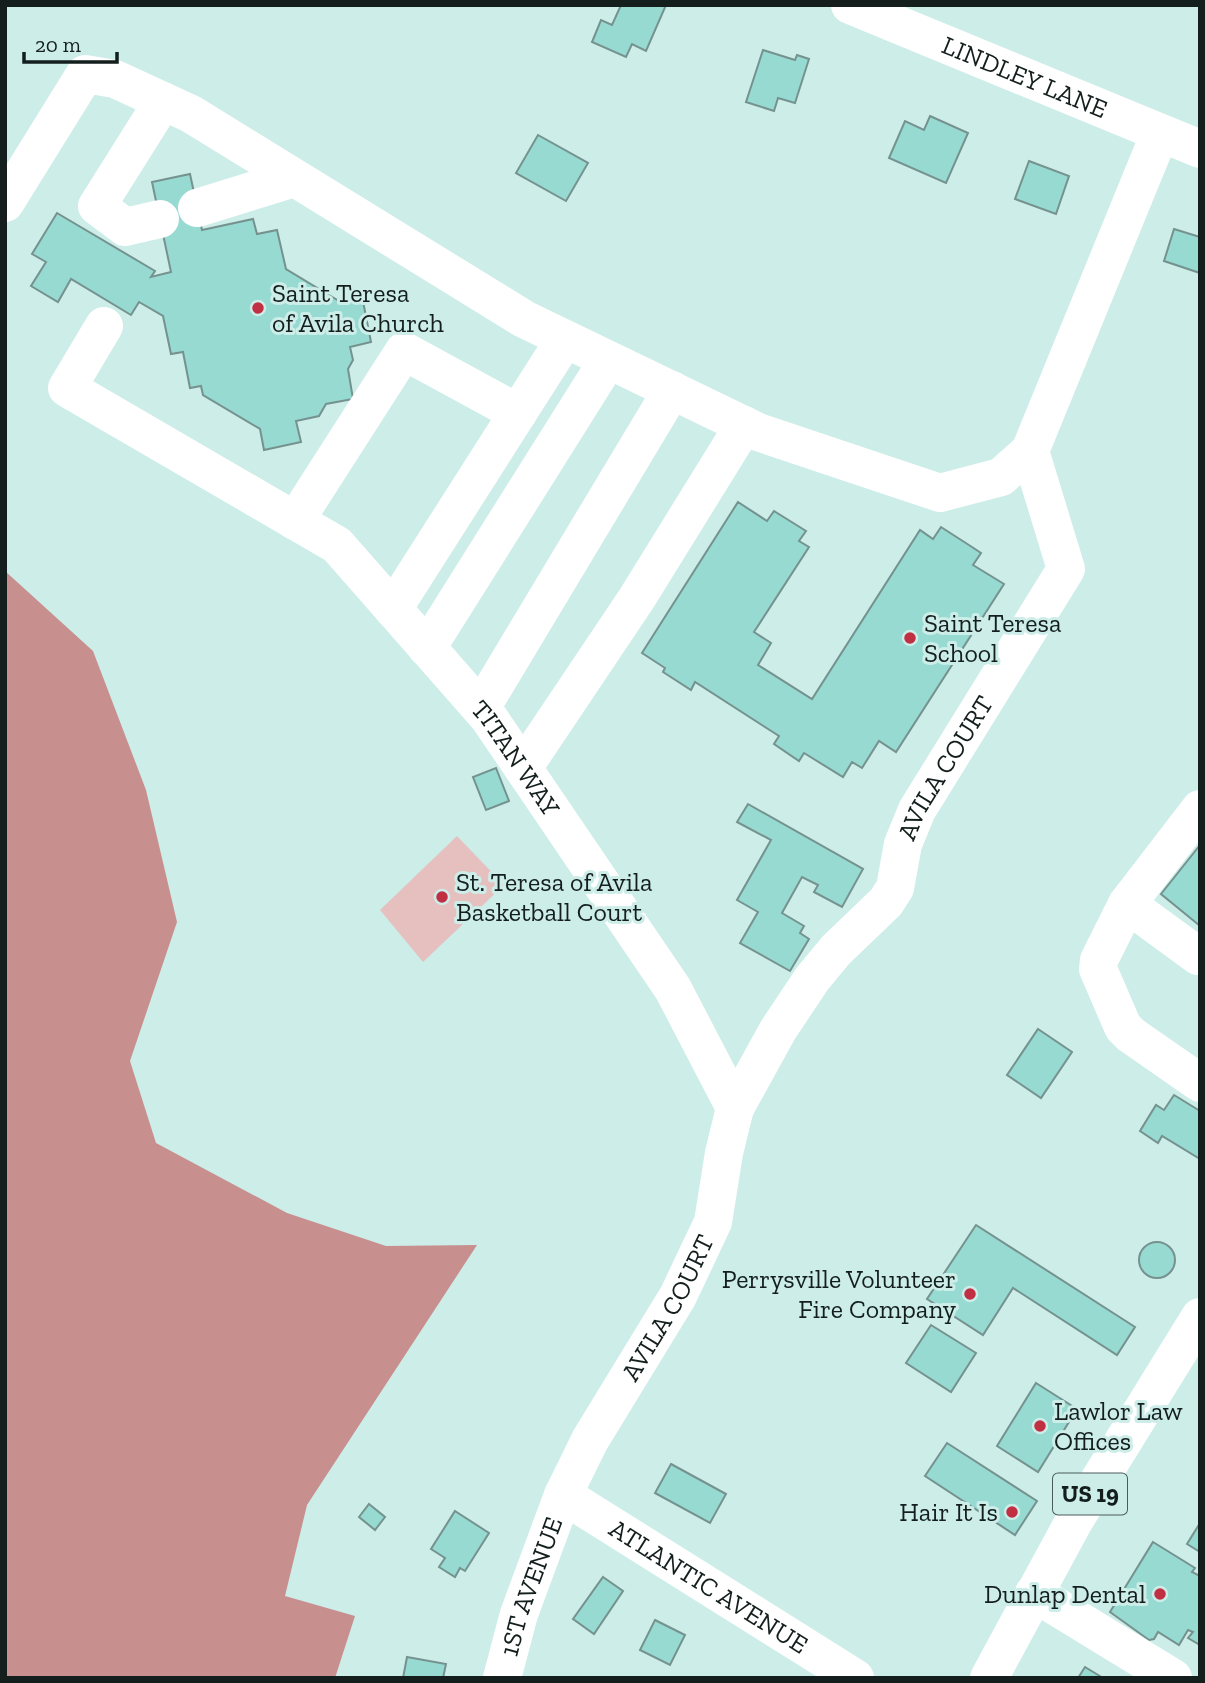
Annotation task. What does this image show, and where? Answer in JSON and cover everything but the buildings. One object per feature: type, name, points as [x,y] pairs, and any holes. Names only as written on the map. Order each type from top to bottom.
[{"type":"street","name":"LINDLEY LANE","points":[[850,5],[1200,149]]},
{"type":"street","points":[[5,202],[85,74],[115,79],[191,114],[524,319],[758,432],[940,493],[1001,477],[1030,452],[1160,133]]},
{"type":"street","points":[[160,219],[125,227],[97,206],[163,101]]},
{"type":"street","points":[[197,208],[294,178]]},
{"type":"street","name":"TITAN WAY","points":[[104,326],[67,388],[337,545],[481,708],[673,989],[735,1108]]},
{"type":"street","points":[[393,609],[565,339]]},
{"type":"street","points":[[295,521],[404,351],[517,413]]},
{"type":"street","points":[[428,648],[608,360]]},
{"type":"street","points":[[481,708],[672,390]]},
{"type":"street","points":[[523,768],[637,598],[744,425]]},
{"type":"street","name":"AVILA COURT","points":[[563,1495],[590,1440],[678,1296],[713,1222],[724,1153],[735,1108],[778,1030],[812,979],[836,950],[886,902],[895,888],[903,844],[917,810],[1066,569],[1030,452]]},
{"type":"street","points":[[1200,809],[1127,904],[1099,960],[1098,969],[1123,1027],[1130,1035],[1200,1083]]},
{"type":"street","points":[[1127,904],[1198,956]]},
{"type":"street","name":"US 19","points":[[989,1678],[1116,1449],[1200,1317]]},
{"type":"street","name":"1ST AVENUE","points":[[502,1678],[519,1614],[563,1495]]},
{"type":"street","name":"ATLANTIC AVENUE","points":[[563,1495],[855,1678]]},
{"type":"street","points":[[1034,1593],[1173,1678]]},
{"type":"shaded area","points":[[5,571],[93,651],[146,790],[177,922],[130,1061],[156,1143],[287,1213],[386,1246],[477,1245],[307,1505],[285,1596],[355,1616],[335,1678],[5,1678]]},
{"type":"shaded area","name":"St. Teresa of Avila Basketball Court","points":[[457,836],[504,885],[423,962],[380,910]]},
{"type":"place","name":"Saint Teresa of Avila Church","points":[[258,308]]},
{"type":"place","name":"Saint Teresa School","points":[[910,638]]},
{"type":"place","name":"St. Teresa of Avila Basketball Court","points":[[442,897]]},
{"type":"place","name":"Perrysville Volunteer Fire Company","points":[[970,1294]]},
{"type":"place","name":"Lawlor Law Offices","points":[[1040,1426]]},
{"type":"place","name":"Hair It Is","points":[[1012,1512]]},
{"type":"place","name":"Dunlap Dental","points":[[1160,1594]]}]
